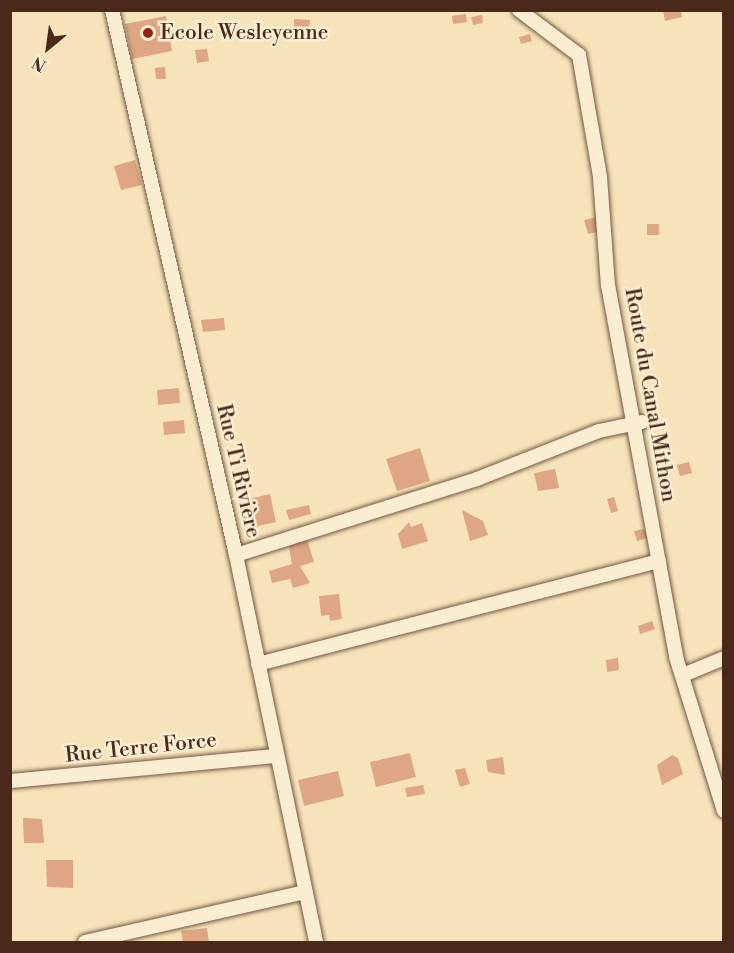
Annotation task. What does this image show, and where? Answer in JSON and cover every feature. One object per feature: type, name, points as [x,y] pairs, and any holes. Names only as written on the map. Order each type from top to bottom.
[{"type":"street","name":"Rue Ti Rivière","points":[[112,10],[236,555],[316,942]]},
{"type":"street","name":"Route du Canal Mithon","points":[[519,10],[579,56],[600,177],[608,285],[638,423],[659,561],[683,675],[723,811]]},
{"type":"street","points":[[236,555],[477,479],[573,440],[638,423]]},
{"type":"street","points":[[258,664],[659,561]]},
{"type":"street","points":[[683,675],[723,658]]},
{"type":"street","name":"Rue Terre Force","points":[[10,781],[276,756]]},
{"type":"street","points":[[85,942],[305,892]]},
{"type":"building","points":[[663,10],[681,10],[682,17],[665,21]]},
{"type":"building","points":[[466,14],[467,22],[453,24],[452,16]]},
{"type":"building","points":[[482,15],[483,23],[473,25],[471,17]]},
{"type":"building","points":[[166,16],[172,51],[132,59],[125,24]]},
{"type":"building","points":[[294,19],[310,20],[309,29],[294,27]]},
{"type":"building","points":[[530,34],[532,41],[521,44],[519,37]]},
{"type":"building","points":[[207,49],[209,61],[197,63],[195,50]]},
{"type":"building","points":[[165,67],[166,79],[156,79],[155,68]]},
{"type":"building","points":[[135,160],[142,185],[121,190],[114,166]]},
{"type":"building","points":[[597,217],[601,231],[588,234],[584,220]]},
{"type":"building","points":[[647,224],[659,224],[659,235],[647,235]]},
{"type":"building","points":[[224,318],[225,330],[203,332],[201,320]]},
{"type":"building","points":[[179,388],[180,403],[158,405],[157,390]]},
{"type":"building","points":[[184,420],[185,433],[164,435],[163,422]]},
{"type":"building","points":[[420,448],[430,481],[397,491],[386,459]]},
{"type":"building","points":[[689,462],[692,473],[680,476],[677,465]]},
{"type":"building","points":[[555,469],[559,488],[538,491],[534,473]]},
{"type":"building","points":[[270,494],[276,522],[254,527],[248,499]]},
{"type":"building","points":[[614,497],[618,511],[611,513],[607,499]]},
{"type":"building","points":[[309,505],[311,514],[289,520],[286,510]]},
{"type":"building","points":[[462,510],[483,521],[488,535],[470,541]]},
{"type":"building","points":[[409,522],[411,527],[422,523],[428,541],[402,549],[398,534]]},
{"type":"building","points":[[644,529],[647,538],[637,541],[634,531]]},
{"type":"building","points":[[307,539],[314,562],[300,566],[310,583],[293,588],[290,579],[272,583],[269,571],[292,564],[289,546]]},
{"type":"building","points":[[339,594],[342,619],[330,621],[329,615],[321,616],[319,596]]},
{"type":"building","points":[[652,621],[655,629],[640,634],[638,626]]},
{"type":"building","points":[[618,658],[619,670],[607,672],[606,660]]},
{"type":"building","points":[[410,753],[416,777],[376,787],[370,762]]},
{"type":"building","points":[[672,755],[678,758],[683,774],[662,785],[657,765]]},
{"type":"building","points":[[503,757],[505,775],[488,772],[486,760]]},
{"type":"building","points":[[465,768],[470,784],[460,787],[455,770]]},
{"type":"building","points":[[338,771],[344,796],[304,806],[298,780]]},
{"type":"building","points":[[423,785],[425,794],[407,797],[405,788]]},
{"type":"building","points":[[23,818],[42,819],[44,843],[24,843]]},
{"type":"building","points":[[46,860],[73,860],[73,888],[47,887]]},
{"type":"building","points":[[207,928],[209,942],[183,942],[181,931]]},
{"type":"place","name":"Ecole Wesleyenne","points":[[148,33]]}]
